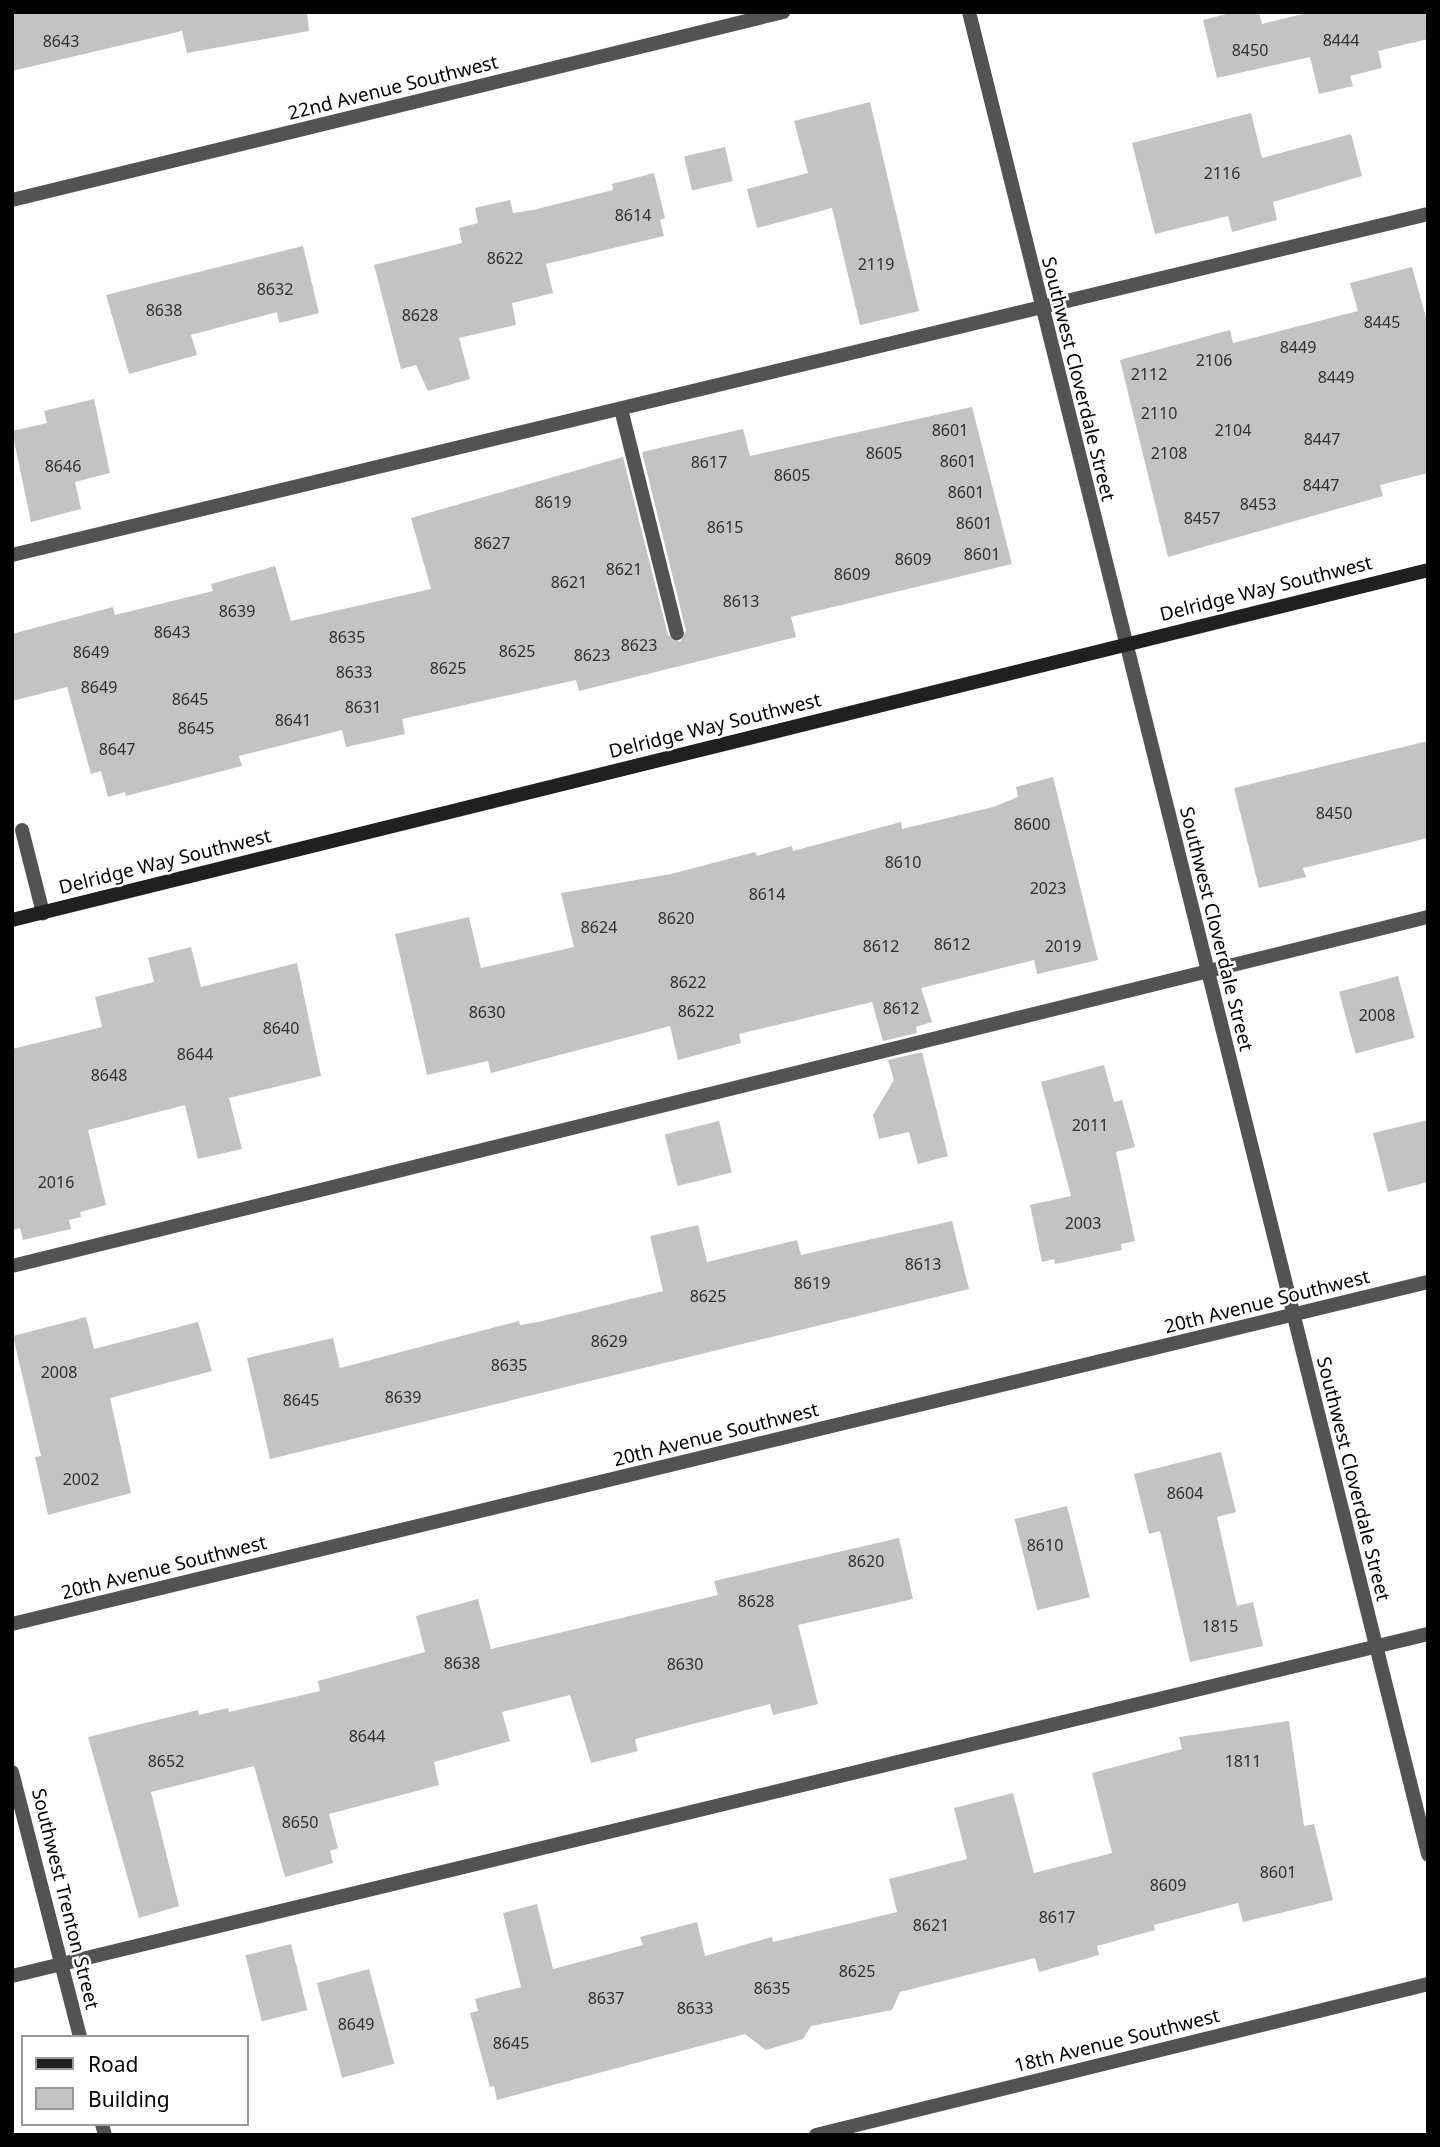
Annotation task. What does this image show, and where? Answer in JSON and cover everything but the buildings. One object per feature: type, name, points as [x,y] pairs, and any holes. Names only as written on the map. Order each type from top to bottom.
[{"type":"main road","name":"Delridge Way Southwest","points":[[12,920],[1428,570]]},
{"type":"street","name":"22nd Avenue Southwest","points":[[12,200],[783,12]]},
{"type":"street","name":"Southwest Cloverdale Street","points":[[968,12],[1428,1855]]},
{"type":"street","points":[[12,555],[1428,214]]},
{"type":"street","points":[[621,409],[677,633]]},
{"type":"street","points":[[22,830],[43,913]]},
{"type":"street","points":[[12,1266],[1428,917]]},
{"type":"street","name":"20th Avenue Southwest","points":[[12,1624],[1428,1282]]},
{"type":"street","points":[[12,1976],[1428,1634]]},
{"type":"street","name":"Southwest Trenton Street","points":[[12,1772],[80,2035]]},
{"type":"street","name":"18th Avenue Southwest","points":[[816,2135],[1428,1984]]}]
